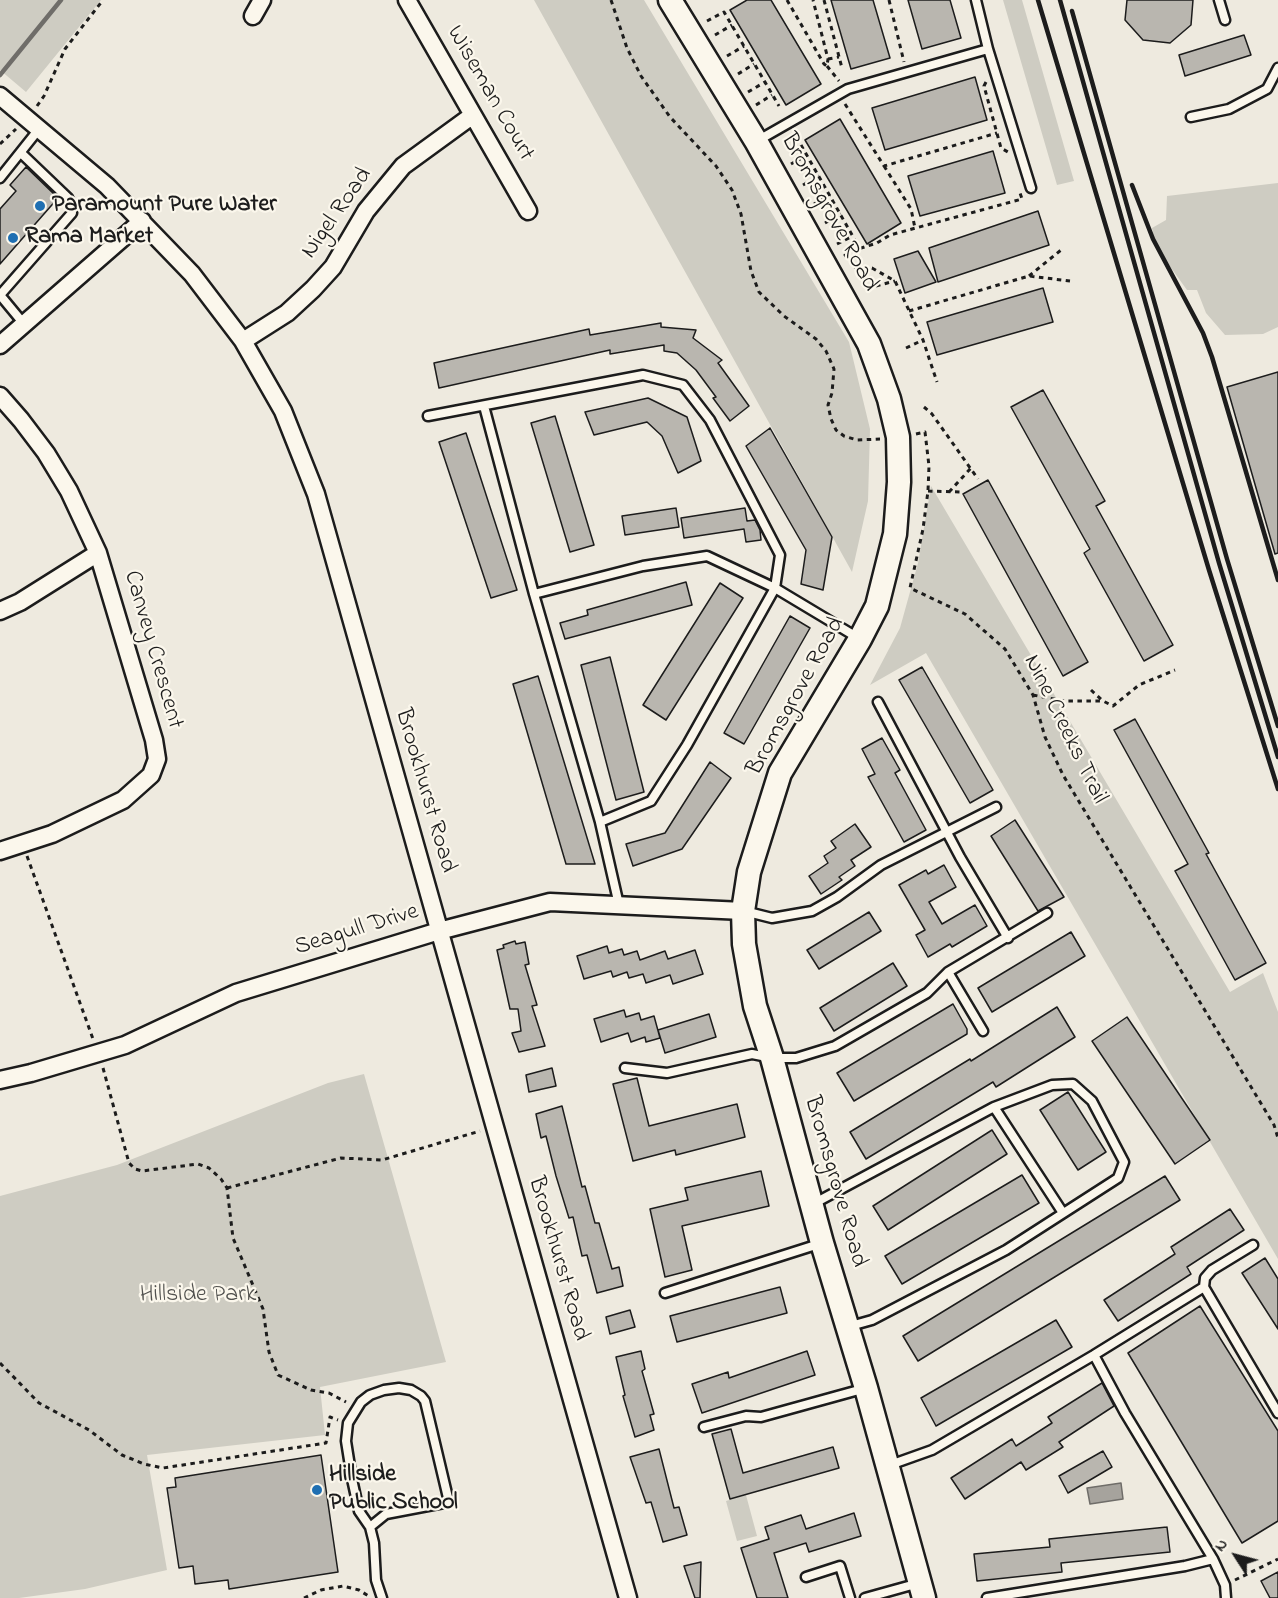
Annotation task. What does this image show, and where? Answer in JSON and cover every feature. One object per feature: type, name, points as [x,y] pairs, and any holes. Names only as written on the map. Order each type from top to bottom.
[{"type":"street","points":[[253,16],[262,0]]},
{"type":"street","name":"Wiseman Court","points":[[407,0],[528,211]]},
{"type":"street","name":"Bromsgrove Road","points":[[670,0],[756,141],[869,344],[889,399],[898,437],[899,482],[895,534],[877,606],[860,639],[780,773],[749,872],[743,911],[744,944],[755,1006],[772,1058],[811,1205],[866,1388],[922,1591]]},
{"type":"street","name":"Brookhurst Road","points":[[0,96],[107,186],[192,274],[243,341],[283,411],[316,494],[628,1598]]},
{"type":"street","name":"Nigel Road","points":[[243,341],[287,313],[313,290],[333,267],[366,211],[403,166],[473,115]]},
{"type":"street","points":[[0,345],[142,221]]},
{"type":"street","name":"Canvey Crescent","points":[[0,396],[46,453],[69,491],[98,553],[154,740],[157,759],[151,775],[123,800],[52,834],[0,851]]},
{"type":"street","points":[[0,612],[21,602],[98,553]]},
{"type":"street","name":"Seagull Drive","points":[[0,1080],[98,1054],[154,1032],[236,993],[439,931],[550,902],[743,911]]},
{"type":"lane","points":[[976,0],[988,49],[1031,188]]},
{"type":"lane","points":[[1219,0],[1225,20]]},
{"type":"lane","points":[[756,141],[848,89],[988,49]]},
{"type":"lane","points":[[1191,117],[1229,109],[1267,89],[1278,68]]},
{"type":"lane","points":[[0,178],[21,153],[33,124]]},
{"type":"lane","points":[[21,153],[68,198],[72,213],[0,295],[24,324]]},
{"type":"lane","points":[[428,416],[643,375],[684,386],[710,420],[780,555],[774,588],[687,745],[651,801],[600,822]]},
{"type":"lane","points":[[483,406],[534,594],[600,822],[619,905]]},
{"type":"lane","points":[[534,594],[643,566],[707,555],[774,588],[860,639]]},
{"type":"lane","points":[[878,702],[976,886],[1008,938]]},
{"type":"lane","points":[[743,911],[772,918],[813,911],[881,866],[946,830],[996,807]]},
{"type":"lane","points":[[625,1068],[667,1074],[752,1054],[772,1058],[796,1058],[835,1046],[927,993],[948,972],[1047,913]]},
{"type":"lane","points":[[948,972],[983,1032]]},
{"type":"lane","points":[[811,1205],[994,1107],[1052,1085],[1073,1084],[1092,1101],[1124,1162],[1118,1178],[1006,1250],[872,1320],[847,1327]]},
{"type":"lane","points":[[994,1107],[1063,1213]]},
{"type":"lane","points":[[665,1293],[822,1243]]},
{"type":"lane","points":[[1253,1245],[1212,1270],[1205,1278],[1204,1287],[1278,1413]]},
{"type":"lane","points":[[886,1466],[932,1450],[1204,1287]]},
{"type":"lane","points":[[1094,1355],[1125,1413],[1213,1559],[1225,1585],[1226,1598]]},
{"type":"lane","points":[[370,1527],[386,1514],[449,1502],[425,1401],[422,1396],[411,1390],[399,1388],[370,1395],[361,1402],[348,1423],[346,1441],[352,1479],[359,1511],[370,1527],[374,1543],[376,1580],[382,1598]]},
{"type":"lane","points":[[704,1427],[746,1416],[761,1417],[866,1388]]},
{"type":"lane","points":[[987,1598],[1185,1566],[1213,1559]]},
{"type":"lane","points":[[806,1577],[840,1566],[850,1598]]},
{"type":"lane","points":[[865,1598],[922,1591]]},
{"type":"path","points":[[0,144],[33,124],[65,49],[103,0]]},
{"type":"path","points":[[611,0],[627,48],[641,76],[670,117],[716,166],[732,190],[741,214],[751,271],[759,291],[784,316],[816,339],[826,351],[834,369],[832,393],[828,405],[836,430],[844,436],[857,440],[881,439]]},
{"type":"path","points":[[788,0],[824,64],[828,66],[813,0]]},
{"type":"path","points":[[824,0],[842,68]]},
{"type":"path","points":[[889,0],[906,61]]},
{"type":"path","points":[[707,21],[724,12],[778,106]]},
{"type":"path","points":[[715,35],[732,25]]},
{"type":"path","points":[[727,56],[744,46]]},
{"type":"path","points":[[828,59],[839,57]]},
{"type":"path","points":[[738,74],[754,64]]},
{"type":"path","points":[[988,79],[984,86],[1001,148],[1008,152],[1011,162]]},
{"type":"path","points":[[748,92],[765,82]]},
{"type":"path","points":[[756,105],[772,95]]},
{"type":"path","points":[[839,108],[853,100]]},
{"type":"path","points":[[845,104],[911,209],[915,228]]},
{"type":"path","points":[[884,166],[997,133]]},
{"type":"path","points":[[801,145],[860,249]]},
{"type":"path","points":[[791,164],[807,155]]},
{"type":"path","points":[[803,185],[819,176]]},
{"type":"path","points":[[844,256],[877,243],[890,235],[1022,199],[1019,189]]},
{"type":"path","points":[[814,204],[830,195]]},
{"type":"path","points":[[825,223],[841,214]]},
{"type":"path","points":[[837,244],[853,236]]},
{"type":"path","points":[[909,311],[1029,276],[1061,250]]},
{"type":"path","points":[[854,267],[872,268],[895,281],[923,340],[938,382]]},
{"type":"path","points":[[1029,276],[1071,281]]},
{"type":"path","points":[[876,286],[895,281]]},
{"type":"path","points":[[906,348],[923,340]]},
{"type":"path","points":[[924,407],[932,414],[978,479]]},
{"type":"path","name":"Nine Creeks Trail","points":[[906,436],[925,432],[929,466],[923,529],[910,588],[965,614],[1005,650],[1033,695],[1045,737],[1063,775],[1274,1125],[1278,1138]]},
{"type":"path","points":[[949,492],[971,468]]},
{"type":"path","points":[[928,491],[960,492]]},
{"type":"path","points":[[1091,690],[1103,701],[1113,706],[1139,685],[1175,670]]},
{"type":"path","points":[[1033,695],[1064,701],[1103,701]]},
{"type":"path","points":[[23,843],[98,1054],[129,1163],[135,1169],[142,1171],[198,1164],[209,1168],[221,1179],[227,1188],[232,1238],[263,1309],[269,1352],[278,1375],[311,1390],[329,1393],[346,1402],[337,1419]]},
{"type":"path","points":[[227,1188],[341,1158],[382,1160],[494,1126]]},
{"type":"path","points":[[0,1363],[39,1402],[88,1430],[122,1455],[162,1468],[326,1443],[330,1417],[348,1423]]},
{"type":"path","points":[[1225,1585],[1278,1559]]},
{"type":"path","points":[[304,1598],[321,1590],[343,1586],[359,1590],[371,1598]]},
{"type":"green space","points":[[0,0],[101,0],[26,92],[0,70]]},
{"type":"green space","points":[[534,0],[644,0],[849,342],[870,429],[868,501],[852,572]]},
{"type":"green space","points":[[1003,0],[1022,0],[1074,181],[1057,185]]},
{"type":"green space","points":[[1278,183],[1278,327],[1263,334],[1225,335],[1206,313],[1197,290],[1187,290],[1156,247],[1152,228],[1166,220],[1167,196]]},
{"type":"green space","points":[[931,486],[1230,992],[1263,973],[1278,1012],[1278,1259],[926,653],[870,685],[900,628],[918,563]]},
{"type":"green space","name":"Hillside Park","points":[[364,1074],[446,1362],[320,1387],[325,1435],[147,1455],[167,1570],[85,1589],[19,1598],[0,1598],[0,1196],[117,1165],[328,1083]]},
{"type":"green space","points":[[746,1495],[757,1536],[737,1541],[726,1501]]},
{"type":"shaded area","points":[[1121,1483],[1123,1499],[1090,1504],[1087,1488]]},
{"type":"building","points":[[747,0],[771,0],[821,84],[786,105],[730,10]]},
{"type":"building","points":[[831,0],[873,0],[890,58],[851,69]]},
{"type":"building","points":[[908,0],[950,0],[961,38],[922,49]]},
{"type":"building","points":[[1127,0],[1193,0],[1191,25],[1170,43],[1143,40],[1125,20]]},
{"type":"building","points":[[1244,35],[1251,55],[1185,76],[1179,55]]},
{"type":"building","points":[[975,77],[987,120],[885,150],[872,108]]},
{"type":"building","points":[[840,119],[901,223],[867,244],[805,140]]},
{"type":"building","points":[[993,151],[1005,193],[920,216],[908,176]]},
{"type":"building","points":[[26,167],[58,198],[0,264],[0,209],[16,191],[10,185]]},
{"type":"building","points":[[1038,211],[1049,245],[938,282],[929,248]]},
{"type":"building","points":[[918,251],[936,282],[905,293],[894,259]]},
{"type":"building","points":[[1043,288],[1053,322],[937,355],[927,322]]},
{"type":"building","points":[[661,323],[661,327],[696,330],[693,338],[722,360],[718,363],[749,406],[730,421],[696,370],[677,353],[664,351],[664,345],[610,354],[610,350],[439,388],[434,363],[589,329],[590,335]]},
{"type":"building","points":[[1278,372],[1278,553],[1275,554],[1227,387]]},
{"type":"building","points":[[1043,390],[1105,501],[1096,506],[1173,645],[1144,661],[1084,553],[1090,549],[1011,407]]},
{"type":"building","points":[[648,398],[687,417],[701,461],[678,473],[662,436],[647,422],[594,435],[585,412]]},
{"type":"building","points":[[555,416],[594,545],[570,552],[531,423]]},
{"type":"building","points":[[770,428],[832,537],[823,590],[801,584],[806,550],[746,446]]},
{"type":"building","points":[[466,433],[517,590],[491,598],[439,442]]},
{"type":"building","points":[[988,480],[1088,662],[1063,676],[963,494]]},
{"type":"building","points":[[676,508],[679,527],[625,535],[622,516]]},
{"type":"building","points":[[745,508],[747,521],[755,520],[760,530],[761,540],[746,542],[744,529],[684,538],[681,518]]},
{"type":"building","points":[[686,582],[692,605],[565,639],[560,623],[588,615],[587,610]]},
{"type":"building","points":[[720,583],[743,598],[666,720],[643,705]]},
{"type":"building","points":[[790,616],[810,628],[744,744],[724,733]]},
{"type":"building","points":[[610,657],[644,792],[616,800],[581,665]]},
{"type":"building","points":[[922,667],[993,790],[970,803],[899,680]]},
{"type":"building","points":[[538,676],[595,864],[566,864],[513,684]]},
{"type":"building","points":[[1135,719],[1209,853],[1206,854],[1266,963],[1235,980],[1175,871],[1188,864],[1114,730]]},
{"type":"building","points":[[882,738],[900,770],[895,773],[926,830],[904,842],[868,777],[875,774],[862,749]]},
{"type":"building","points":[[710,762],[731,778],[682,849],[633,866],[626,844],[665,833]]},
{"type":"building","points":[[1015,820],[1064,897],[1038,911],[991,836]]},
{"type":"building","points":[[855,824],[871,847],[851,860],[855,866],[839,877],[842,880],[821,894],[809,876],[828,863],[824,856],[836,848],[831,841]]},
{"type":"building","points":[[944,865],[956,887],[929,902],[942,924],[975,905],[987,926],[952,947],[950,944],[928,957],[916,935],[925,930],[899,885],[926,870],[928,874]]},
{"type":"building","points":[[869,912],[881,931],[819,969],[807,950]]},
{"type":"building","points":[[1071,932],[1085,956],[992,1012],[978,988]]},
{"type":"building","points":[[515,941],[516,944],[525,942],[529,964],[525,965],[537,1005],[532,1006],[545,1046],[519,1052],[512,1033],[521,1031],[518,1009],[510,1009],[497,950]]},
{"type":"building","points":[[607,946],[609,953],[622,949],[624,955],[637,951],[640,960],[665,951],[668,959],[695,950],[703,974],[673,984],[670,975],[646,983],[643,974],[629,978],[627,972],[613,977],[611,971],[584,979],[577,956]]},
{"type":"building","points":[[893,963],[907,986],[834,1031],[820,1008]]},
{"type":"building","points":[[953,1004],[967,1029],[967,1034],[854,1101],[837,1073]]},
{"type":"building","points":[[1057,1007],[1075,1037],[996,1087],[993,1082],[866,1159],[850,1132]]},
{"type":"building","points":[[624,1010],[626,1017],[639,1013],[641,1020],[654,1016],[660,1038],[646,1042],[645,1037],[631,1042],[628,1033],[601,1042],[594,1019]]},
{"type":"building","points":[[709,1014],[716,1037],[665,1053],[658,1030]]},
{"type":"building","points":[[1127,1017],[1210,1140],[1175,1164],[1092,1041]]},
{"type":"building","points":[[552,1068],[556,1086],[529,1092],[526,1075]]},
{"type":"building","points":[[637,1078],[649,1126],[737,1104],[745,1137],[676,1155],[675,1150],[633,1161],[613,1084]]},
{"type":"building","points":[[1068,1092],[1106,1152],[1078,1170],[1040,1110]]},
{"type":"building","points":[[562,1106],[582,1187],[585,1186],[595,1223],[599,1223],[612,1269],[619,1267],[623,1286],[597,1293],[587,1255],[582,1256],[573,1217],[569,1218],[546,1136],[541,1138],[536,1114]]},
{"type":"building","points":[[992,1130],[1007,1154],[888,1230],[873,1206]]},
{"type":"building","points":[[761,1171],[769,1206],[682,1226],[692,1270],[665,1277],[650,1209],[688,1200],[685,1188]]},
{"type":"building","points":[[1022,1175],[1039,1203],[902,1284],[885,1256]]},
{"type":"building","points":[[1165,1176],[1180,1200],[918,1361],[903,1336]]},
{"type":"building","points":[[1230,1209],[1244,1230],[1187,1267],[1191,1274],[1118,1321],[1104,1300],[1175,1254],[1171,1247]]},
{"type":"building","points":[[1265,1258],[1278,1279],[1278,1329],[1242,1273]]},
{"type":"building","points":[[780,1287],[787,1313],[677,1342],[670,1316]]},
{"type":"building","points":[[1200,1306],[1278,1431],[1278,1521],[1242,1543],[1128,1353]]},
{"type":"building","points":[[630,1310],[635,1327],[610,1334],[606,1317]]},
{"type":"building","points":[[1056,1320],[1072,1347],[936,1426],[921,1398]]},
{"type":"building","points":[[641,1351],[645,1369],[642,1371],[654,1414],[650,1415],[654,1430],[635,1437],[623,1396],[625,1395],[616,1357]]},
{"type":"building","points":[[807,1351],[815,1375],[702,1413],[692,1384],[728,1372],[729,1378]]},
{"type":"building","points":[[1102,1383],[1114,1406],[1059,1442],[1063,1447],[1026,1470],[1021,1462],[965,1499],[951,1478],[1012,1439],[1016,1446],[1052,1423],[1048,1417]]},
{"type":"building","points":[[731,1429],[743,1473],[833,1447],[839,1468],[730,1499],[712,1434]]},
{"type":"building","points":[[659,1449],[674,1508],[679,1507],[687,1535],[663,1542],[651,1502],[646,1503],[630,1457]]},
{"type":"building","points":[[1103,1451],[1112,1467],[1068,1493],[1059,1476]]},
{"type":"building","points":[[321,1455],[338,1572],[229,1589],[228,1580],[195,1584],[193,1566],[179,1568],[167,1488],[176,1487],[175,1478]]},
{"type":"building","points":[[854,1513],[861,1536],[809,1552],[806,1543],[774,1553],[788,1598],[757,1598],[741,1548],[769,1539],[765,1527],[801,1515],[806,1529]]},
{"type":"building","points":[[1167,1527],[1170,1552],[1061,1563],[1062,1572],[977,1581],[974,1554],[1050,1547],[1049,1539]]},
{"type":"building","points":[[701,1562],[700,1598],[695,1598],[684,1566]]},
{"type":"building","points":[[1278,1572],[1278,1598],[1270,1598],[1261,1581]]},
{"type":"waterway","points":[[0,75],[61,0]]},
{"type":"railway","points":[[1038,0],[1209,570],[1278,789]]},
{"type":"railway","points":[[1060,0],[1219,563],[1278,757]]},
{"type":"railway","points":[[1072,11],[1227,559],[1278,726]]},
{"type":"railway","points":[[1132,185],[1153,239],[1203,333],[1212,357],[1278,580]]},
{"type":"place","name":"Paramount Pure Water","points":[[40,206]]},
{"type":"place","name":"Rama Market","points":[[13,238]]},
{"type":"place","name":"Hillside Public School","points":[[317,1490]]}]
